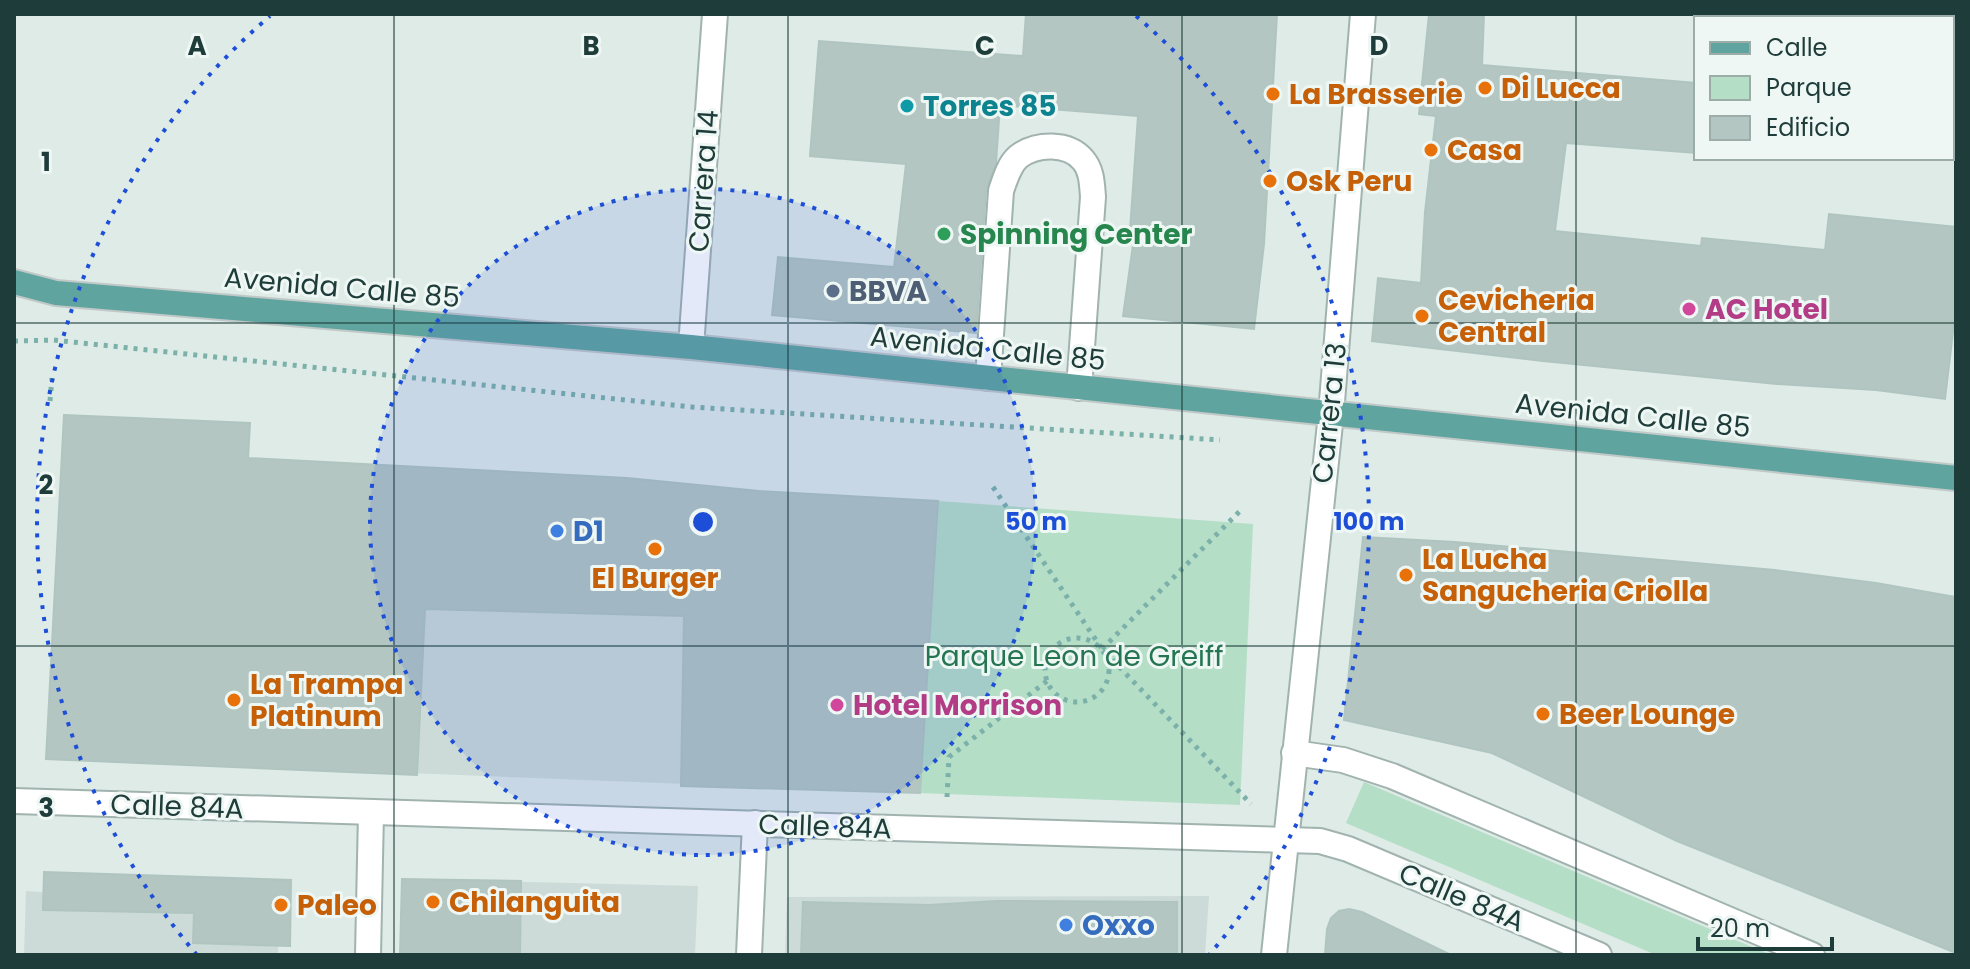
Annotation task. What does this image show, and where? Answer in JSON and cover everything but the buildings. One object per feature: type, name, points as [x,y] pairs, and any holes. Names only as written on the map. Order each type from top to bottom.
[{"type":"main road","name":"Avenida Calle 85","points":[[14,282],[56,293],[691,347],[1956,478]]},
{"type":"street","name":"Carrera 14","points":[[691,347],[715,14]]},
{"type":"street","name":"Carrera 13","points":[[1274,955],[1331,414],[1363,14]]},
{"type":"street","points":[[988,378],[1001,191],[1006,174],[1017,158],[1034,149],[1053,146],[1069,150],[1084,160],[1092,178],[1079,388]]},
{"type":"street","points":[[1294,753],[1343,760],[1392,776],[1812,955]]},
{"type":"street","name":"Calle 84A","points":[[21,801],[1320,841],[1348,849],[1599,955]]},
{"type":"street","points":[[368,955],[371,812]]},
{"type":"street","points":[[749,955],[755,823]]},
{"type":"path","points":[[14,341],[53,340],[692,407],[1221,440]]},
{"type":"path","points":[[50,401],[52,378]]},
{"type":"path","points":[[993,487],[1102,649],[1109,661],[1110,673],[1106,685],[1088,701],[1064,699],[1053,692],[1045,669],[1055,647],[1066,640],[1079,638],[1092,641],[1102,649],[1259,813]]},
{"type":"path","points":[[1102,649],[1241,510]]},
{"type":"path","points":[[947,802],[949,757],[1047,681]]},
{"type":"shaded area","points":[[64,415],[250,423],[249,458],[627,478],[759,491],[938,501],[920,793],[46,759]]},
{"type":"shaded area","points":[[402,879],[698,886],[695,955],[400,955]]},
{"type":"shaded area","points":[[26,891],[279,908],[278,955],[24,955]]},
{"type":"shaded area","points":[[1209,896],[1205,955],[785,955],[787,897]]},
{"type":"green space","name":"Parque Leon de Greiff","points":[[938,501],[1253,524],[1240,805],[920,793]]},
{"type":"green space","points":[[1364,782],[1771,955],[1656,955],[1346,823]]},
{"type":"place","name":"Di Lucca","points":[[1485,88]]},
{"type":"place","name":"La Brasserie","points":[[1273,94]]},
{"type":"place","name":"Torres 85","points":[[907,106]]},
{"type":"place","name":"Casa","points":[[1431,150]]},
{"type":"place","name":"Osk Peru","points":[[1270,181]]},
{"type":"place","name":"Spinning Center","points":[[944,234]]},
{"type":"place","name":"BBVA","points":[[833,291]]},
{"type":"place","name":"AC Hotel","points":[[1689,309]]},
{"type":"place","name":"Cevicheria Central","points":[[1422,316]]},
{"type":"place","name":"D1","points":[[557,531]]},
{"type":"place","name":"El Burger","points":[[655,549]]},
{"type":"place","name":"La Lucha Sangucheria Criolla","points":[[1406,575]]},
{"type":"place","name":"La Trampa Platinum","points":[[234,700]]},
{"type":"place","name":"Hotel Morrison","points":[[837,705]]},
{"type":"place","name":"Beer Lounge","points":[[1543,714]]},
{"type":"place","name":"Chilanguita","points":[[433,902]]},
{"type":"place","name":"Paleo","points":[[281,905]]},
{"type":"place","name":"Oxxo","points":[[1066,925]]}]
